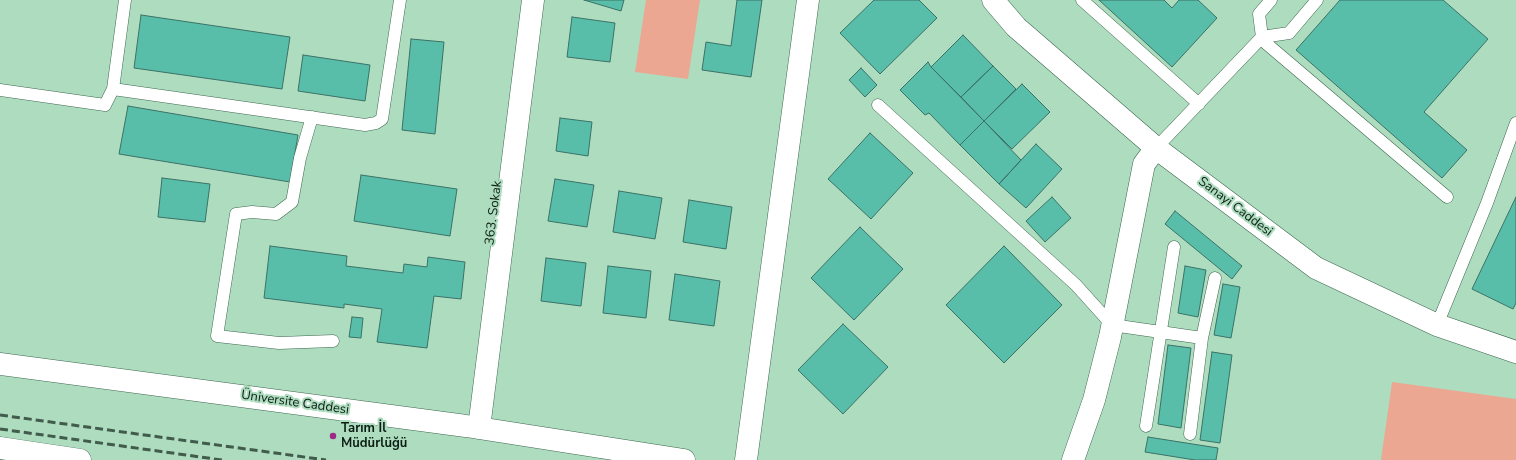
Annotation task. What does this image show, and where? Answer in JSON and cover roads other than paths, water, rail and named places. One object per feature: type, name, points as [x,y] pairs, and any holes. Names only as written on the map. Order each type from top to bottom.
[{"type":"street","name":"363. Sokak","points":[[473,427],[521,0]]},
{"type":"street","points":[[473,427],[533,0]]},
{"type":"street","points":[[746,460],[808,0]]},
{"type":"street","name":"Sanayi Caddesi","points":[[993,0],[1016,27],[1156,148],[1316,268],[1437,325],[1516,352]]},
{"type":"street","points":[[1073,460],[1094,400],[1110,337],[1144,164],[1156,148]]},
{"type":"street","name":"Üniversite Caddesi","points":[[0,364],[473,427],[684,460]]},
{"type":"street","points":[[0,448],[80,460]]},
{"type":"lane","points":[[0,90],[105,105],[113,89],[126,0]]},
{"type":"lane","points":[[113,89],[364,125],[376,123],[382,118],[400,0]]},
{"type":"lane","points":[[1082,0],[1199,104]]},
{"type":"lane","points":[[1272,0],[1259,14],[1261,38],[1447,197]]},
{"type":"lane","points":[[1156,148],[1261,38],[1288,33],[1317,0]]},
{"type":"lane","points":[[878,104],[1076,285],[1112,325],[1202,338]]},
{"type":"lane","points":[[312,117],[300,158],[292,202],[276,214],[252,212],[236,214],[217,336],[279,343],[334,341]]},
{"type":"lane","points":[[1437,325],[1487,203],[1516,123]]},
{"type":"lane","points":[[1146,426],[1174,247]]},
{"type":"lane","points":[[1190,434],[1202,338],[1215,278]]},
{"type":"railway","points":[[0,415],[326,460]]},
{"type":"railway","points":[[0,429],[222,460]]},
{"type":"place","name":"Tarım İl Müdürlüğü","points":[[333,436]]}]
